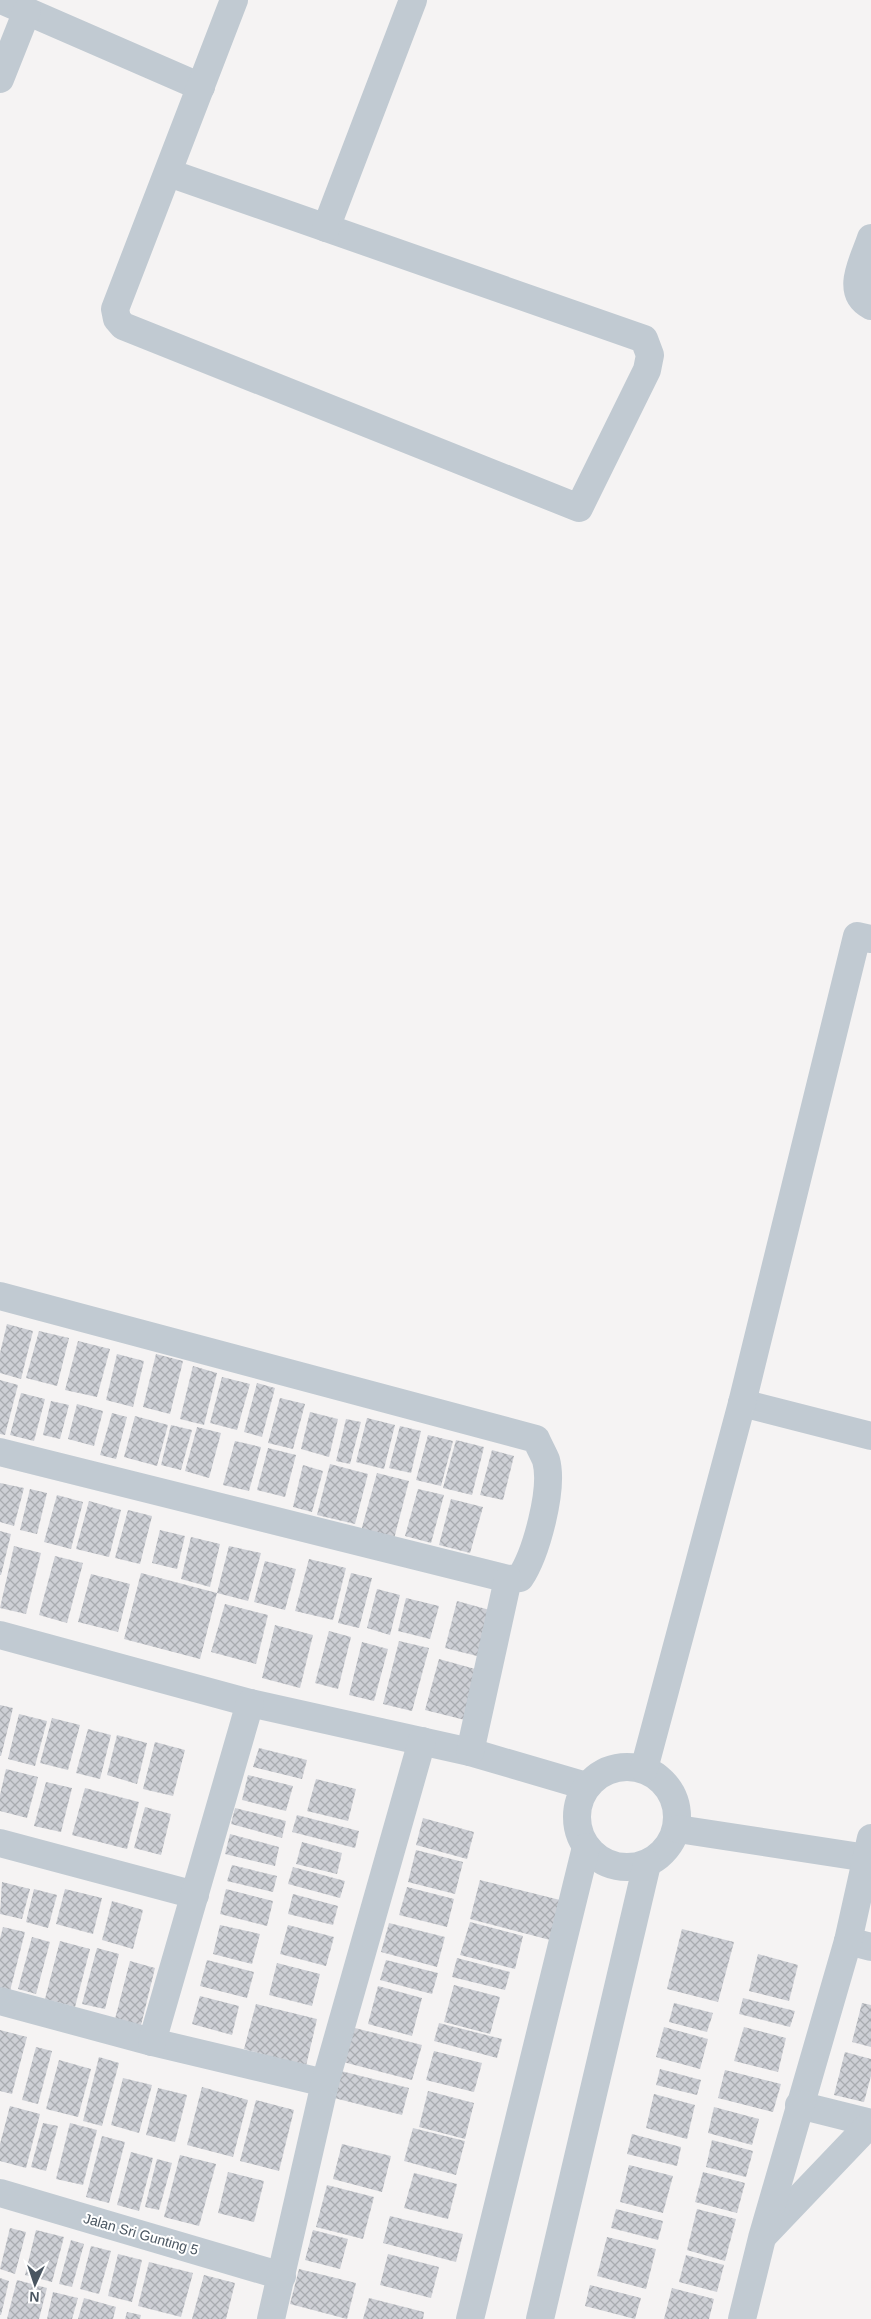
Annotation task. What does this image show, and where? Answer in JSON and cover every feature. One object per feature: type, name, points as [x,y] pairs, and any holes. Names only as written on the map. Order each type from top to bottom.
[{"type":"street","points":[[1,0],[201,87]]},
{"type":"street","points":[[169,173],[644,339],[650,354],[647,370],[579,508],[123,326],[117,318],[115,309],[169,173],[234,0]]},
{"type":"street","points":[[326,228],[413,0]]},
{"type":"street","points":[[0,79],[27,12]]},
{"type":"street","points":[[871,238],[855,285],[860,299],[871,306]]},
{"type":"street","points":[[644,1769],[742,1403],[856,936],[871,939]]},
{"type":"street","points":[[0,1296],[536,1439],[546,1462],[544,1514],[529,1564],[520,1578],[508,1579],[0,1452]]},
{"type":"street","points":[[742,1403],[871,1436]]},
{"type":"street","points":[[470,1752],[508,1579]]},
{"type":"street","points":[[0,1635],[250,1703],[470,1752],[586,1786]]},
{"type":"street","points":[[152,2042],[250,1703]]},
{"type":"street","points":[[271,2319],[325,2083],[422,1741]]},
{"type":"street","points":[[626,1766],[644,1769],[668,1785],[678,1805],[678,1829],[667,1850],[647,1864],[626,1868],[604,1861],[586,1847],[576,1822],[577,1807],[586,1786],[604,1772],[626,1766]]},
{"type":"street","points":[[678,1829],[869,1848],[859,1944],[799,2105],[762,2238],[742,2319]]},
{"type":"street","points":[[0,1843],[195,1895]]},
{"type":"street","points":[[470,2319],[586,1847]]},
{"type":"street","points":[[540,2319],[647,1864]]},
{"type":"street","points":[[0,2001],[152,2042],[325,2083]]},
{"type":"street","points":[[762,2238],[871,2123],[799,2105]]},
{"type":"street","name":"Jalan Sri Gunting 5","points":[[0,2193],[282,2276]]},
{"type":"building","points":[[7,1324],[33,1331],[21,1379],[0,1373],[0,1353]]},
{"type":"building","points":[[39,1331],[69,1338],[57,1386],[26,1378]]},
{"type":"building","points":[[78,1341],[110,1349],[97,1397],[65,1390]]},
{"type":"building","points":[[117,1354],[144,1361],[133,1407],[106,1400]]},
{"type":"building","points":[[156,1354],[183,1361],[170,1414],[143,1407]]},
{"type":"building","points":[[193,1366],[217,1373],[204,1425],[180,1419]]},
{"type":"building","points":[[222,1377],[250,1384],[237,1430],[210,1423]]},
{"type":"building","points":[[0,1380],[18,1385],[5,1435],[0,1434]]},
{"type":"building","points":[[257,1383],[275,1388],[262,1437],[244,1432]]},
{"type":"building","points":[[21,1393],[45,1399],[34,1441],[10,1435]]},
{"type":"building","points":[[280,1398],[305,1404],[293,1449],[268,1443]]},
{"type":"building","points":[[51,1401],[69,1405],[60,1439],[43,1435]]},
{"type":"building","points":[[77,1404],[103,1411],[94,1446],[68,1439]]},
{"type":"building","points":[[310,1412],[338,1419],[329,1457],[301,1449]]},
{"type":"building","points":[[112,1413],[127,1417],[116,1459],[100,1455]]},
{"type":"building","points":[[135,1416],[168,1425],[157,1466],[124,1457]]},
{"type":"building","points":[[367,1418],[395,1425],[384,1469],[356,1462]]},
{"type":"building","points":[[346,1419],[361,1422],[350,1464],[336,1461]]},
{"type":"building","points":[[171,1425],[192,1430],[181,1470],[161,1465]]},
{"type":"building","points":[[400,1426],[421,1431],[411,1473],[389,1468]]},
{"type":"building","points":[[197,1427],[221,1433],[209,1478],[185,1471]]},
{"type":"building","points":[[428,1435],[453,1441],[441,1486],[416,1480]]},
{"type":"building","points":[[456,1440],[484,1447],[472,1495],[443,1488]]},
{"type":"building","points":[[235,1441],[261,1447],[249,1491],[223,1485]]},
{"type":"building","points":[[268,1448],[296,1455],[285,1497],[257,1490]]},
{"type":"building","points":[[492,1450],[514,1456],[503,1500],[480,1495]]},
{"type":"building","points":[[330,1464],[368,1474],[355,1524],[317,1515]]},
{"type":"building","points":[[303,1465],[323,1471],[312,1512],[293,1507]]},
{"type":"building","points":[[377,1473],[409,1481],[394,1539],[361,1531]]},
{"type":"building","points":[[0,1483],[24,1488],[14,1526],[0,1522]]},
{"type":"building","points":[[30,1489],[47,1493],[37,1534],[20,1530]]},
{"type":"building","points":[[418,1489],[444,1495],[431,1543],[405,1536]]},
{"type":"building","points":[[57,1495],[83,1502],[71,1549],[44,1542]]},
{"type":"building","points":[[451,1499],[483,1507],[470,1553],[439,1545]]},
{"type":"building","points":[[89,1501],[121,1510],[109,1557],[76,1549]]},
{"type":"building","points":[[128,1510],[152,1516],[140,1564],[115,1558]]},
{"type":"building","points":[[160,1530],[185,1536],[177,1569],[152,1563]]},
{"type":"building","points":[[0,1531],[11,1534],[1,1575],[0,1575]]},
{"type":"building","points":[[191,1537],[220,1544],[210,1587],[181,1579]]},
{"type":"building","points":[[14,1546],[41,1553],[26,1614],[0,1608]]},
{"type":"building","points":[[229,1546],[261,1553],[248,1601],[217,1593]]},
{"type":"building","points":[[55,1556],[83,1563],[67,1623],[39,1615]]},
{"type":"building","points":[[309,1559],[346,1568],[333,1620],[295,1611]]},
{"type":"building","points":[[265,1561],[296,1569],[285,1610],[254,1602]]},
{"type":"building","points":[[141,1573],[217,1593],[200,1659],[124,1639]]},
{"type":"building","points":[[351,1573],[372,1578],[359,1628],[338,1623]]},
{"type":"building","points":[[91,1574],[130,1584],[118,1632],[78,1622]]},
{"type":"building","points":[[377,1589],[400,1595],[390,1635],[367,1628]]},
{"type":"building","points":[[406,1598],[439,1606],[430,1639],[398,1631]]},
{"type":"building","points":[[457,1601],[497,1612],[485,1658],[445,1648]]},
{"type":"building","points":[[225,1604],[268,1615],[256,1664],[211,1652]]},
{"type":"building","points":[[275,1625],[313,1635],[300,1688],[262,1678]]},
{"type":"building","points":[[329,1631],[351,1637],[338,1689],[315,1683]]},
{"type":"building","points":[[399,1641],[429,1648],[412,1711],[383,1704]]},
{"type":"building","points":[[362,1642],[388,1649],[374,1701],[349,1695]]},
{"type":"building","points":[[439,1659],[486,1672],[473,1722],[425,1710]]},
{"type":"building","points":[[0,1705],[13,1708],[1,1756],[0,1756]]},
{"type":"building","points":[[19,1714],[47,1721],[35,1766],[8,1759]]},
{"type":"building","points":[[52,1718],[80,1725],[68,1770],[40,1763]]},
{"type":"building","points":[[88,1729],[111,1735],[100,1779],[76,1773]]},
{"type":"building","points":[[117,1735],[147,1743],[137,1784],[107,1775]]},
{"type":"building","points":[[155,1742],[185,1750],[173,1796],[143,1789]]},
{"type":"building","points":[[259,1748],[307,1760],[302,1779],[253,1767]]},
{"type":"building","points":[[6,1769],[38,1777],[27,1818],[0,1811],[0,1795]]},
{"type":"building","points":[[248,1775],[293,1786],[286,1811],[242,1800]]},
{"type":"building","points":[[316,1779],[356,1789],[348,1821],[307,1811]]},
{"type":"building","points":[[46,1782],[72,1788],[61,1832],[34,1826]]},
{"type":"building","points":[[85,1788],[139,1802],[127,1849],[72,1835]]},
{"type":"building","points":[[145,1807],[171,1814],[161,1855],[134,1848]]},
{"type":"building","points":[[235,1808],[286,1821],[282,1838],[231,1824]]},
{"type":"building","points":[[297,1815],[359,1831],[355,1848],[292,1832]]},
{"type":"building","points":[[423,1818],[474,1832],[467,1859],[416,1845]]},
{"type":"building","points":[[230,1834],[279,1847],[275,1866],[225,1854]]},
{"type":"building","points":[[302,1842],[342,1853],[337,1874],[296,1864]]},
{"type":"building","points":[[416,1850],[463,1862],[455,1894],[408,1882]]},
{"type":"building","points":[[232,1865],[277,1876],[273,1892],[227,1881]]},
{"type":"building","points":[[293,1867],[345,1881],[340,1898],[288,1884]]},
{"type":"building","points":[[480,1880],[564,1901],[554,1941],[470,1919]]},
{"type":"building","points":[[2,1882],[30,1889],[22,1919],[0,1914]]},
{"type":"building","points":[[407,1887],[454,1899],[447,1927],[399,1915]]},
{"type":"building","points":[[34,1889],[57,1895],[48,1928],[26,1922]]},
{"type":"building","points":[[65,1889],[102,1898],[93,1934],[56,1924]]},
{"type":"building","points":[[226,1889],[273,1901],[267,1926],[220,1914]]},
{"type":"building","points":[[293,1894],[338,1906],[333,1925],[288,1914]]},
{"type":"building","points":[[112,1901],[143,1910],[133,1949],[102,1940]]},
{"type":"building","points":[[470,1922],[523,1936],[515,1969],[460,1955]]},
{"type":"building","points":[[389,1923],[445,1937],[437,1967],[381,1952]]},
{"type":"building","points":[[220,1925],[260,1934],[252,1964],[213,1954]]},
{"type":"building","points":[[288,1925],[334,1937],[326,1966],[280,1954]]},
{"type":"building","points":[[3,1927],[25,1932],[10,1991],[0,1988],[0,1939]]},
{"type":"building","points":[[682,1929],[734,1942],[718,2002],[667,1989]]},
{"type":"building","points":[[32,1937],[50,1942],[36,1994],[18,1989]]},
{"type":"building","points":[[60,1941],[90,1949],[75,2007],[45,1999]]},
{"type":"building","points":[[97,1948],[119,1954],[105,2009],[82,2004]]},
{"type":"building","points":[[758,1954],[798,1965],[789,2001],[749,1991]]},
{"type":"building","points":[[457,1958],[510,1972],[505,1990],[452,1977]]},
{"type":"building","points":[[207,1960],[254,1972],[247,1998],[200,1986]]},
{"type":"building","points":[[386,1960],[438,1973],[432,1994],[380,1980]]},
{"type":"building","points":[[130,1961],[155,1968],[141,2025],[115,2019]]},
{"type":"building","points":[[277,1963],[320,1974],[312,2006],[269,1995]]},
{"type":"building","points":[[454,1985],[500,1997],[490,2034],[444,2022]]},
{"type":"building","points":[[378,1986],[422,1998],[412,2036],[368,2024]]},
{"type":"building","points":[[200,1996],[239,2006],[232,2035],[192,2024]]},
{"type":"building","points":[[743,1998],[795,2011],[790,2027],[739,2014]]},
{"type":"building","points":[[674,2003],[713,2013],[707,2032],[669,2022]]},
{"type":"building","points":[[862,2003],[871,2005],[871,2047],[852,2042]]},
{"type":"building","points":[[256,2004],[317,2019],[306,2066],[244,2049]]},
{"type":"building","points":[[439,2023],[502,2039],[497,2058],[434,2041]]},
{"type":"building","points":[[351,2027],[422,2045],[412,2080],[343,2062]]},
{"type":"building","points":[[664,2027],[708,2039],[700,2069],[656,2057]]},
{"type":"building","points":[[744,2027],[786,2038],[778,2072],[734,2061]]},
{"type":"building","points":[[0,2030],[27,2037],[12,2094],[0,2091]]},
{"type":"building","points":[[36,2047],[52,2051],[38,2104],[22,2100]]},
{"type":"building","points":[[434,2051],[482,2063],[474,2092],[426,2080]]},
{"type":"building","points":[[845,2052],[871,2059],[871,2076],[864,2102],[834,2095]]},
{"type":"building","points":[[99,2057],[119,2063],[102,2126],[83,2121]]},
{"type":"building","points":[[59,2060],[91,2069],[78,2117],[46,2109]]},
{"type":"building","points":[[660,2069],[701,2080],[697,2095],[656,2085]]},
{"type":"building","points":[[725,2070],[781,2084],[773,2112],[718,2098]]},
{"type":"building","points":[[341,2071],[409,2088],[402,2115],[334,2098]]},
{"type":"building","points":[[123,2078],[152,2085],[139,2133],[111,2125]]},
{"type":"building","points":[[202,2087],[248,2100],[233,2157],[187,2145]]},
{"type":"building","points":[[158,2088],[187,2095],[175,2142],[146,2135]]},
{"type":"building","points":[[428,2091],[474,2103],[465,2139],[419,2127]]},
{"type":"building","points":[[654,2094],[695,2105],[687,2139],[646,2128]]},
{"type":"building","points":[[256,2100],[294,2110],[279,2171],[240,2161]]},
{"type":"building","points":[[10,2106],[40,2114],[26,2168],[0,2161],[0,2144]]},
{"type":"building","points":[[714,2107],[759,2119],[752,2145],[708,2133]]},
{"type":"building","points":[[43,2123],[58,2126],[46,2171],[31,2167]]},
{"type":"building","points":[[70,2123],[97,2130],[83,2185],[56,2179]]},
{"type":"building","points":[[413,2128],[465,2141],[456,2175],[404,2161]]},
{"type":"building","points":[[632,2134],[681,2147],[677,2166],[627,2154]]},
{"type":"building","points":[[102,2136],[125,2142],[109,2203],[86,2197]]},
{"type":"building","points":[[712,2140],[753,2151],[746,2177],[706,2167]]},
{"type":"building","points":[[342,2144],[391,2156],[382,2192],[333,2179]]},
{"type":"building","points":[[131,2152],[153,2158],[139,2211],[117,2205]]},
{"type":"building","points":[[180,2155],[216,2164],[199,2226],[164,2217]]},
{"type":"building","points":[[157,2159],[172,2163],[159,2210],[145,2207]]},
{"type":"building","points":[[629,2165],[673,2176],[663,2213],[620,2202]]},
{"type":"building","points":[[228,2172],[264,2181],[254,2222],[218,2213]]},
{"type":"building","points":[[703,2172],[745,2183],[737,2213],[695,2202]]},
{"type":"building","points":[[414,2173],[457,2184],[448,2219],[404,2208]]},
{"type":"building","points":[[327,2185],[374,2197],[363,2239],[316,2227]]},
{"type":"building","points":[[616,2209],[663,2221],[658,2240],[611,2228]]},
{"type":"building","points":[[697,2209],[736,2219],[725,2261],[687,2250]]},
{"type":"building","points":[[390,2216],[463,2234],[456,2262],[383,2243]]},
{"type":"building","points":[[10,2228],[26,2232],[15,2274],[0,2269]]},
{"type":"building","points":[[36,2230],[64,2237],[52,2282],[25,2275]]},
{"type":"building","points":[[313,2230],[348,2239],[340,2269],[305,2260]]},
{"type":"building","points":[[607,2237],[656,2249],[646,2289],[597,2276]]},
{"type":"building","points":[[71,2240],[84,2244],[72,2287],[59,2284]]},
{"type":"building","points":[[91,2246],[111,2251],[99,2294],[80,2289]]},
{"type":"building","points":[[118,2254],[142,2260],[132,2302],[108,2296]]},
{"type":"building","points":[[388,2254],[439,2267],[431,2298],[380,2285]]},
{"type":"building","points":[[686,2255],[724,2265],[717,2292],[679,2282]]},
{"type":"building","points":[[149,2262],[193,2273],[181,2317],[138,2306]]},
{"type":"building","points":[[299,2269],[356,2283],[347,2319],[290,2304]]},
{"type":"building","points":[[204,2275],[235,2283],[226,2319],[192,2319]]},
{"type":"building","points":[[0,2278],[9,2281],[1,2315],[0,2315]]},
{"type":"building","points":[[17,2280],[47,2288],[39,2319],[7,2319]]},
{"type":"building","points":[[590,2285],[641,2298],[635,2319],[585,2306]]},
{"type":"building","points":[[672,2288],[714,2299],[709,2319],[664,2319]]},
{"type":"building","points":[[53,2292],[78,2298],[72,2319],[47,2319]]},
{"type":"building","points":[[84,2298],[116,2307],[113,2319],[78,2319]]},
{"type":"building","points":[[369,2298],[424,2312],[423,2319],[363,2319]]},
{"type":"building","points":[[127,2312],[141,2315],[140,2319],[125,2319]]}]
